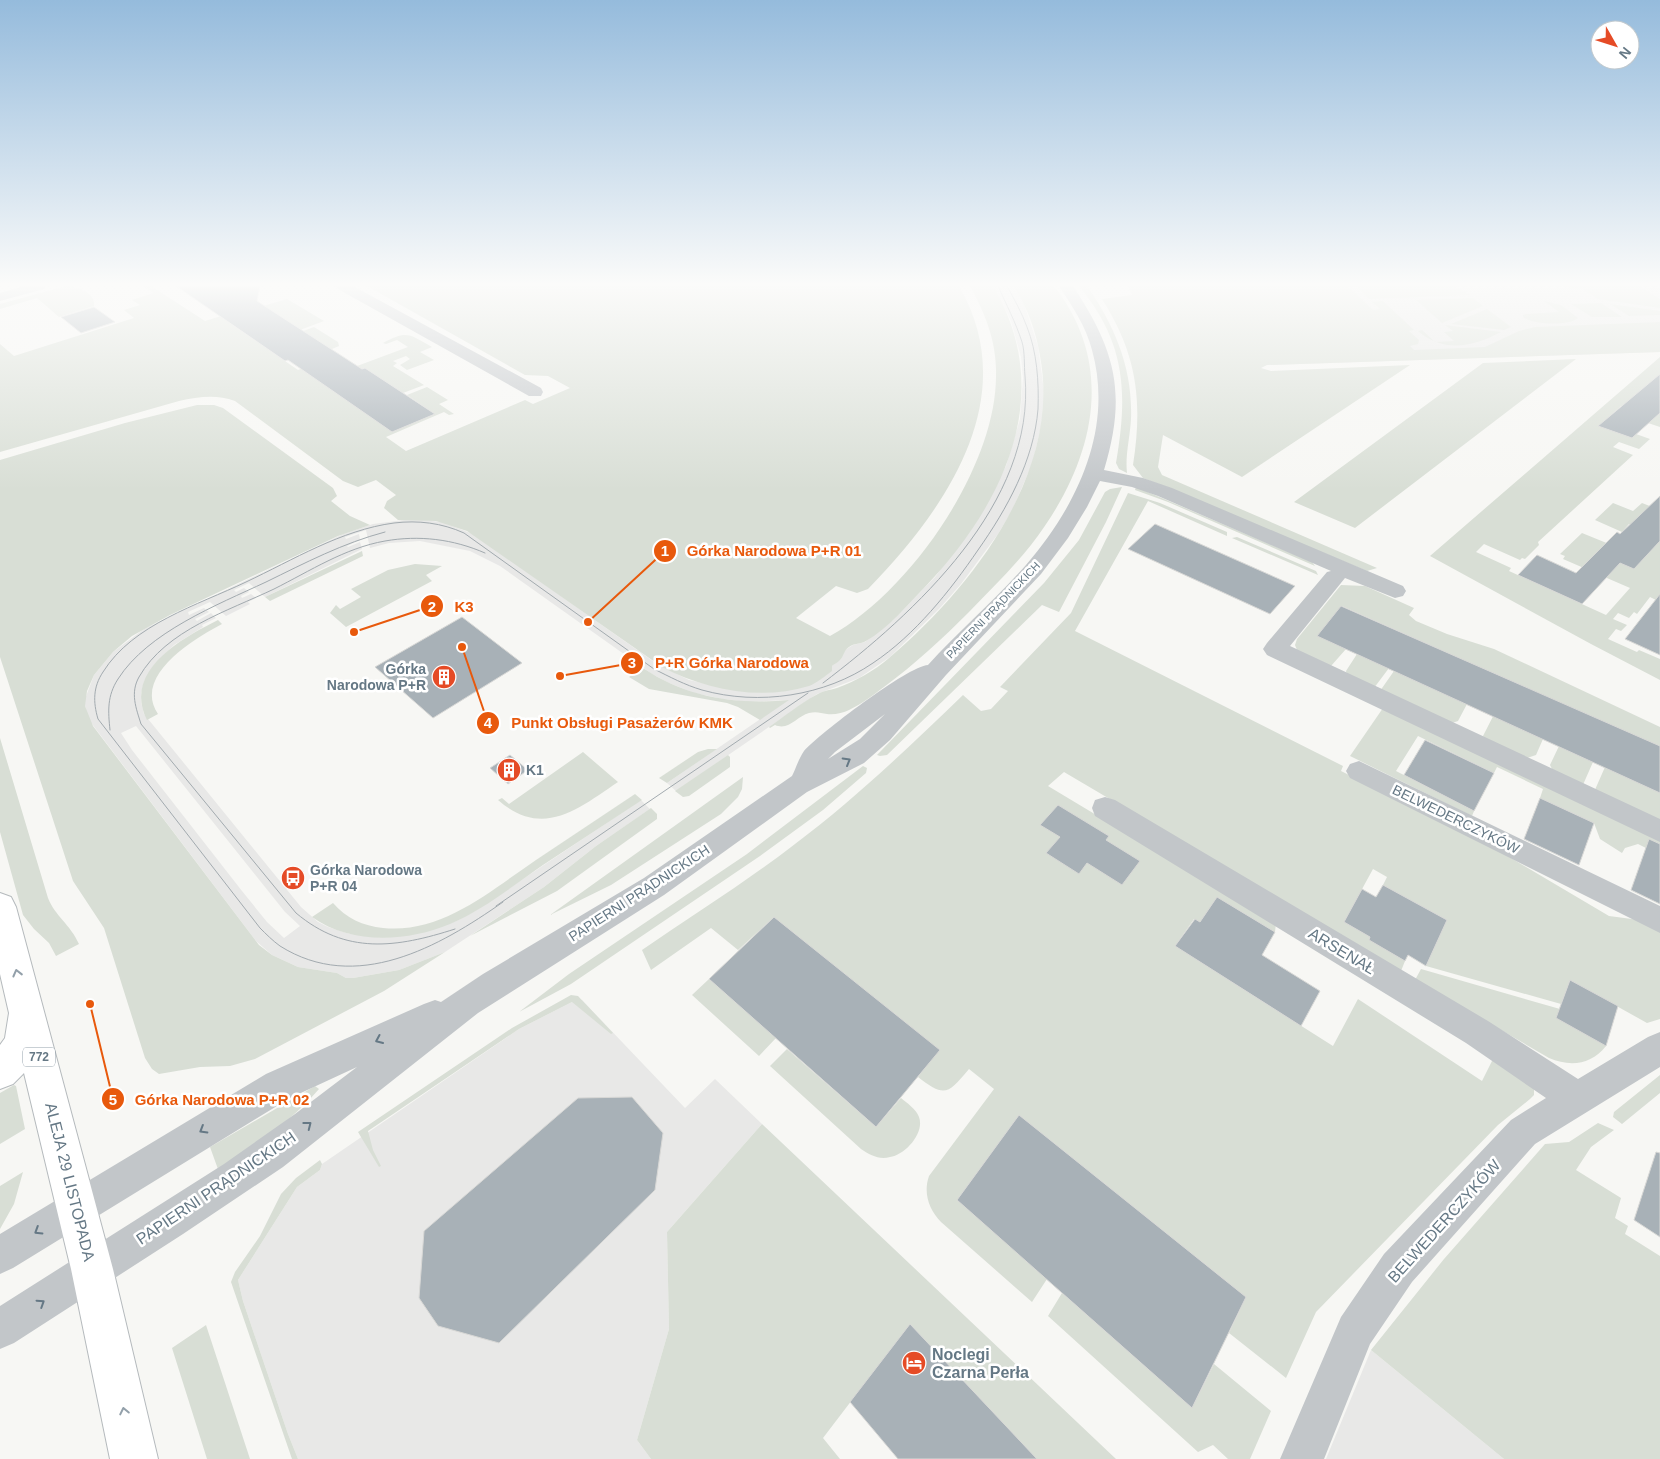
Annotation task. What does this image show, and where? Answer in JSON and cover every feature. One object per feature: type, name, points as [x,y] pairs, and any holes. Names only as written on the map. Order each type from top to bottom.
[{"type":"main road","name":"ALEJA 29 LISTOPADA","points":[[0,907],[92,1269],[134,1459]]},
{"type":"main road","points":[[0,1071],[20,1050],[24,1038],[26,1008]]},
{"type":"street","points":[[466,354],[535,392]]},
{"type":"street","name":"PAPIERNI PRĄDNICKICH","points":[[0,1329],[275,1151],[471,999],[634,899],[803,781],[836,768],[859,753],[901,714],[945,661],[1000,606],[1047,552],[1070,520],[1093,474],[1103,445],[1108,392],[1107,374],[1101,354]]},
{"type":"street","points":[[1093,474],[1136,482],[1165,492],[1395,591]]},
{"type":"street","points":[[1336,577],[1275,649],[1660,831]]},
{"type":"street","name":"BELWEDERCZYKÓW","points":[[1359,771],[1660,920]]},
{"type":"street","name":"ARSENAŁ","points":[[1105,808],[1477,1032],[1576,1098]]},
{"type":"street","name":"PAPIERNI PRĄDNICKICH","points":[[0,1255],[76,1207],[278,1086],[471,999]]},
{"type":"street","name":"BELWEDERCZYKÓW","points":[[1302,1459],[1356,1331],[1398,1268],[1523,1132],[1660,1048]]},
{"type":"shaded area","points":[[0,354],[12,354],[14,356],[20,354],[275,354],[298,370],[318,362],[341,372],[389,354],[424,354],[434,360],[407,370],[400,365],[410,359],[406,356],[393,361],[397,363],[393,366],[424,385],[403,393],[365,368],[323,384],[392,432],[435,414],[407,395],[427,387],[448,400],[439,404],[454,414],[449,415],[444,412],[386,437],[406,451],[525,400],[533,404],[570,388],[548,376],[525,375],[488,354],[981,354],[983,369],[979,410],[967,450],[948,488],[924,524],[897,558],[868,589],[857,593],[836,586],[796,618],[830,636],[860,616],[889,590],[917,559],[943,524],[964,487],[981,449],[992,412],[996,376],[995,354],[1017,354],[1020,367],[1020,407],[1013,446],[998,484],[978,520],[953,555],[925,587],[882,630],[864,642],[847,648],[840,660],[832,666],[832,671],[812,685],[772,693],[753,693],[734,691],[697,682],[662,667],[467,531],[436,521],[398,520],[384,508],[387,501],[396,495],[376,480],[358,487],[343,481],[235,401],[214,397],[200,397],[179,401],[0,452]]},
{"type":"shaded area","points":[[1020,354],[1039,354],[1044,391],[1042,423],[1032,464],[1012,511],[998,534],[961,584],[939,609],[890,657],[859,678],[817,694],[676,791],[667,783],[788,700],[747,702],[723,699],[694,693],[669,683],[652,674],[500,566],[470,551],[420,541],[389,543],[370,548],[366,530],[345,537],[346,539],[359,534],[360,540],[347,546],[360,542],[362,549],[265,597],[249,583],[234,590],[236,592],[244,588],[249,592],[241,596],[242,598],[251,594],[256,598],[248,602],[250,604],[226,616],[210,602],[188,612],[189,615],[204,608],[209,612],[195,619],[197,621],[211,613],[216,618],[202,625],[203,627],[174,645],[153,666],[144,682],[141,693],[144,714],[301,907],[318,922],[328,927],[350,934],[389,937],[431,930],[456,921],[475,911],[641,800],[650,809],[596,846],[544,887],[445,952],[399,970],[346,978],[337,973],[298,967],[272,955],[256,941],[89,720],[85,699],[94,675],[113,652],[144,629],[343,534],[373,524],[412,519],[442,522],[473,534],[657,664],[689,680],[738,691],[765,692],[784,691],[819,680],[831,671],[832,666],[841,659],[845,650],[853,645],[865,642],[893,620],[935,577],[968,534],[1006,466],[1020,419],[1023,378]],"holes":[[[136,726],[285,912],[300,926],[284,938],[267,922],[132,750],[121,733]]]},
{"type":"shaded area","points":[[1040,354],[1087,354],[1092,385],[1090,418],[1082,451],[1069,484],[1052,515],[1031,545],[959,622],[907,669],[867,699],[838,714],[812,712],[789,725],[775,725],[770,728],[798,706],[821,692],[837,688],[858,679],[889,658],[921,629],[951,597],[979,562],[1004,524],[1024,483],[1038,442],[1043,399]]},
{"type":"shaded area","points":[[1116,354],[1122,354],[1129,383],[1131,401],[1127,473],[1119,469],[1116,463],[1122,414],[1120,370]]},
{"type":"shaded area","points":[[1128,354],[1597,354],[1267,365],[1261,368],[1271,371],[1410,365],[1242,477],[1163,435],[1158,467],[1162,475],[1377,568],[1367,571],[1143,478],[1133,465],[1136,442],[1137,399]]},
{"type":"shaded area","points":[[1259,354],[1597,354],[1267,365]]},
{"type":"shaded area","points":[[1660,357],[1660,374],[1645,387],[1660,412],[1660,427],[1648,423],[1653,418],[1621,406],[1599,426],[1632,438],[1636,434],[1650,439],[1639,449],[1619,442],[1613,447],[1633,455],[1538,542],[1539,545],[1525,559],[1522,558],[1520,560],[1484,544],[1476,552],[1511,568],[1509,571],[1606,615],[1630,588],[1563,559],[1565,556],[1560,554],[1582,533],[1609,544],[1599,554],[1634,569],[1660,541],[1660,602],[1650,597],[1637,614],[1634,612],[1629,618],[1618,613],[1613,619],[1627,625],[1621,631],[1616,629],[1608,639],[1637,652],[1639,650],[1660,659],[1660,680],[1430,556]]},
{"type":"shaded area","points":[[1576,359],[1355,528],[1294,502],[1483,363]]},
{"type":"shaded area","points":[[197,405],[214,405],[223,408],[333,488],[337,496],[331,501],[350,516],[370,525],[338,536],[170,615],[132,636],[113,652],[94,675],[87,691],[85,706],[93,726],[259,945],[272,955],[298,967],[337,973],[346,978],[353,978],[399,970],[445,952],[384,991],[255,1059],[230,1066],[200,1067],[159,1074],[152,1069],[145,1058],[104,928],[73,881],[0,657],[0,460],[125,423]]},
{"type":"shaded area","points":[[1122,487],[1059,612],[1042,605],[887,755],[877,755],[1044,583],[1079,540],[1105,492]]},
{"type":"shaded area","points":[[1136,487],[1312,562],[1315,566],[1168,502],[1135,490]]},
{"type":"shaded area","points":[[1128,493],[1160,503],[1227,532],[1227,536],[1148,501],[1075,631],[1343,766],[1341,771],[1489,845],[1609,916],[1647,921],[1660,928],[1660,1019],[1647,1023],[1570,980],[1561,1004],[1426,966],[1447,920],[1383,885],[1387,877],[1373,869],[1344,922],[1370,937],[1369,940],[1405,961],[1401,971],[1064,772],[1048,786],[1276,923],[1275,932],[1217,897],[1200,922],[1194,919],[1175,946],[1333,1046],[1358,999],[1482,1081],[1493,1059],[1534,1088],[1534,1095],[1498,1125],[1316,1312],[1286,1378],[1229,1333],[1246,1297],[1019,1115],[957,1200],[1047,1279],[1032,1302],[941,1222],[933,1212],[928,1201],[927,1182],[929,1176],[994,1089],[969,1069],[956,1084],[946,1090],[934,1088],[918,1077],[939,1050],[774,917],[738,950],[711,928],[651,970],[642,950],[758,872],[817,827],[881,772],[963,695],[981,711],[991,709],[1008,691],[1000,687],[1071,613]]},
{"type":"shaded area","points":[[1613,503],[1633,511],[1642,503],[1660,510],[1660,537],[1629,524],[1622,532],[1595,520]]},
{"type":"shaded area","points":[[1237,537],[1316,571],[1318,575],[1232,538]]},
{"type":"shaded area","points":[[362,551],[363,556],[270,601],[265,597]]},
{"type":"shaded area","points":[[415,564],[442,566],[426,575],[432,581],[346,627],[330,613],[336,605],[340,609],[361,597],[351,589],[388,570]]},
{"type":"shaded area","points":[[1341,585],[1365,586],[1414,608],[1409,615],[1416,621],[1447,634],[1494,649],[1660,727],[1660,746],[1529,689],[1510,724],[1543,739],[1536,755],[1527,758],[1485,740],[1483,736],[1511,681],[1342,606],[1318,635],[1346,649],[1331,666],[1297,650],[1295,645],[1297,639]]},
{"type":"shaded area","points":[[218,620],[222,624],[183,649],[170,660],[160,673],[153,686],[152,700],[158,714],[147,720],[141,702],[142,686],[149,672],[160,658],[173,647],[188,636]]},
{"type":"shaded area","points":[[1357,654],[1389,668],[1374,688],[1347,675],[1346,671]]},
{"type":"shaded area","points":[[643,668],[677,686],[713,697],[751,701],[789,700],[760,720],[727,703],[649,689],[629,677]]},
{"type":"shaded area","points":[[1394,671],[1467,704],[1458,721],[1452,723],[1380,691]]},
{"type":"shaded area","points":[[1383,708],[1660,839],[1660,855],[1638,844],[1625,848],[1622,853],[1600,839],[1594,823],[1540,798],[1543,789],[1497,767],[1494,773],[1418,736],[1396,771],[1474,811],[1472,816],[1350,756]]},
{"type":"shaded area","points":[[0,738],[48,898],[79,944],[56,956],[49,943],[23,915],[0,832]]},
{"type":"shaded area","points":[[1559,746],[1593,762],[1582,787],[1552,769],[1550,765]]},
{"type":"shaded area","points":[[717,749],[667,783],[659,778],[698,752]]},
{"type":"shaded area","points":[[583,752],[618,782],[589,802],[560,816],[545,819],[514,812],[498,800],[502,798],[509,804]]},
{"type":"shaded area","points":[[728,755],[730,757],[730,767],[689,796],[683,797],[675,791]]},
{"type":"shaded area","points":[[863,766],[867,768],[866,773],[823,810],[760,856],[571,984],[519,1012],[569,974],[747,854]]},
{"type":"shaded area","points":[[1605,767],[1660,793],[1660,824],[1594,792]]},
{"type":"shaded area","points":[[743,777],[742,789],[738,797],[721,814],[611,885],[550,915]]},
{"type":"shaded area","points":[[635,794],[642,800],[510,889],[450,924],[416,934],[380,938],[344,932],[327,926],[312,917],[333,903],[343,913],[355,920],[383,928],[405,928],[445,917],[483,897]]},
{"type":"shaded area","points":[[651,808],[657,814],[657,819],[557,891],[470,936],[544,887],[596,846]]},
{"type":"shaded area","points":[[1421,969],[1560,1009],[1606,1046],[1587,1061],[1565,1063],[1549,1058],[1415,980]]},
{"type":"shaded area","points":[[709,979],[776,1038],[759,1056],[692,995]]},
{"type":"shaded area","points":[[571,995],[578,996],[613,1033],[611,1034],[572,1002],[519,1029],[368,1131],[373,1150],[381,1166],[379,1167],[358,1132],[512,1028]]},
{"type":"shaded area","points":[[582,1000],[685,1108],[715,1079],[762,1124],[667,1232],[669,1329],[637,1440],[651,1459],[298,1459],[243,1301],[238,1280],[297,1187],[320,1170],[322,1164],[519,1029],[572,1002]]},
{"type":"shaded area","points":[[787,1049],[876,1127],[901,1098],[914,1109],[919,1117],[919,1130],[912,1142],[902,1152],[886,1158],[875,1156],[861,1149],[770,1066]]},
{"type":"shaded area","points":[[1660,1075],[1660,1093],[1622,1124],[1613,1117],[1614,1112]]},
{"type":"shaded area","points":[[14,1085],[16,1086],[25,1129],[0,1144],[0,1093]]},
{"type":"shaded area","points":[[315,1086],[319,1089],[296,1112],[219,1172],[210,1147]]},
{"type":"shaded area","points":[[1598,1123],[1614,1130],[1591,1147],[1576,1170],[1621,1198],[1615,1218],[1628,1226],[1625,1234],[1660,1256],[1660,1459],[1504,1459],[1371,1350],[1444,1259],[1545,1144],[1569,1142]]},
{"type":"shaded area","points":[[762,1124],[1116,1459],[1037,1459],[910,1324],[823,1438],[840,1459],[651,1459],[637,1440],[669,1329],[667,1232]]},
{"type":"shaded area","points":[[320,1160],[322,1164],[320,1170],[297,1187],[238,1280],[243,1301],[298,1459],[292,1459],[231,1282],[235,1272],[260,1236],[281,1194],[296,1178]]},
{"type":"shaded area","points":[[23,1172],[14,1204],[0,1229],[0,1186]]},
{"type":"shaded area","points":[[1062,1293],[1192,1408],[1214,1364],[1271,1411],[1250,1459],[1228,1459],[1213,1445],[1198,1452],[1048,1316]]},
{"type":"shaded area","points":[[206,1325],[250,1459],[207,1459],[172,1348]]},
{"type":"shaded area","points":[[1371,1350],[1504,1459],[1326,1459]]},
{"type":"building","points":[[275,354],[339,354],[362,369],[365,368],[435,414],[392,432],[288,360],[285,361]]},
{"type":"building","points":[[1660,374],[1660,413],[1632,438],[1598,426]]},
{"type":"building","points":[[1660,496],[1660,541],[1634,569],[1620,563],[1582,604],[1518,575],[1537,555],[1576,573],[1617,532],[1620,534]]},
{"type":"building","points":[[1155,524],[1295,586],[1270,614],[1128,549]]},
{"type":"building","points":[[1660,594],[1660,655],[1625,639]]},
{"type":"building","points":[[1341,606],[1660,746],[1660,793],[1317,636]]},
{"type":"building","name":"Górka Narodowa P+R","points":[[462,617],[522,663],[433,718],[375,667]]},
{"type":"building","points":[[1425,740],[1494,773],[1474,811],[1404,775]]},
{"type":"building","name":"K1","points":[[510,755],[528,770],[508,784],[490,768]]},
{"type":"building","points":[[1540,798],[1594,823],[1579,865],[1524,839]]},
{"type":"building","points":[[1058,805],[1109,836],[1106,840],[1140,861],[1122,885],[1087,863],[1079,874],[1046,853],[1060,837],[1040,825]]},
{"type":"building","points":[[1649,839],[1660,844],[1660,904],[1631,890]]},
{"type":"building","points":[[1383,885],[1447,920],[1426,966],[1408,955],[1405,961],[1369,940],[1370,937],[1344,922],[1362,889],[1376,897]]},
{"type":"building","points":[[1217,897],[1275,932],[1262,955],[1320,991],[1301,1026],[1175,946],[1195,919],[1200,922]]},
{"type":"building","points":[[774,917],[940,1050],[876,1127],[709,979]]},
{"type":"building","points":[[1570,980],[1618,1006],[1606,1046],[1556,1018]]},
{"type":"building","points":[[632,1097],[663,1133],[655,1190],[499,1343],[438,1326],[419,1298],[424,1231],[578,1098]]},
{"type":"building","points":[[1019,1115],[1246,1297],[1192,1408],[957,1200]]},
{"type":"building","points":[[1656,1152],[1660,1153],[1660,1237],[1634,1220]]},
{"type":"building","name":"Noclegi Czarna Perła","points":[[910,1324],[1037,1459],[898,1459],[850,1402]]},
{"type":"tram line","points":[[823,683],[859,655],[930,589],[963,551],[990,510],[1011,468],[1023,423],[1024,354]]},
{"type":"tram line","points":[[503,902],[452,935],[424,948],[396,959],[367,965],[338,966],[309,960],[280,946],[260,928],[98,719],[95,695],[97,683],[103,672],[116,655],[131,641],[149,628],[188,608],[336,539],[374,527],[412,522],[430,523],[464,533],[654,669],[690,686],[724,695],[768,697],[791,695],[834,683],[873,663],[917,626],[956,581],[999,518],[1009,501],[1031,447],[1038,409],[1038,378],[1034,354]]},
{"type":"tram line","points":[[110,730],[109,704],[114,685],[131,662],[165,634],[206,610],[310,561],[354,542],[385,532]]},
{"type":"tram line","points":[[455,929],[412,940],[372,944],[353,942],[315,927],[296,913],[141,724],[134,695],[136,683],[151,661],[181,634],[218,614],[356,549],[385,541],[423,538],[461,544],[485,553]]},
{"type":"tram line","points":[[496,906],[808,693]]},
{"type":"place","name":"Górka Narodowa P+R 01","points":[[588,622]]},
{"type":"place","name":"K3","points":[[354,632]]},
{"type":"place","name":"Punkt Obsługi Pasażerów KMK","points":[[462,647]]},
{"type":"place","name":"P+R Górka Narodowa","points":[[560,676]]},
{"type":"place","name":"Górka Narodowa P+R","points":[[444,677]]},
{"type":"place","name":"K1","points":[[509,770]]},
{"type":"place","name":"Górka Narodowa P+R 04","points":[[293,878]]},
{"type":"place","name":"Górka Narodowa P+R 02","points":[[90,1004]]},
{"type":"place","name":"Noclegi Czarna Perła","points":[[914,1363]]}]
